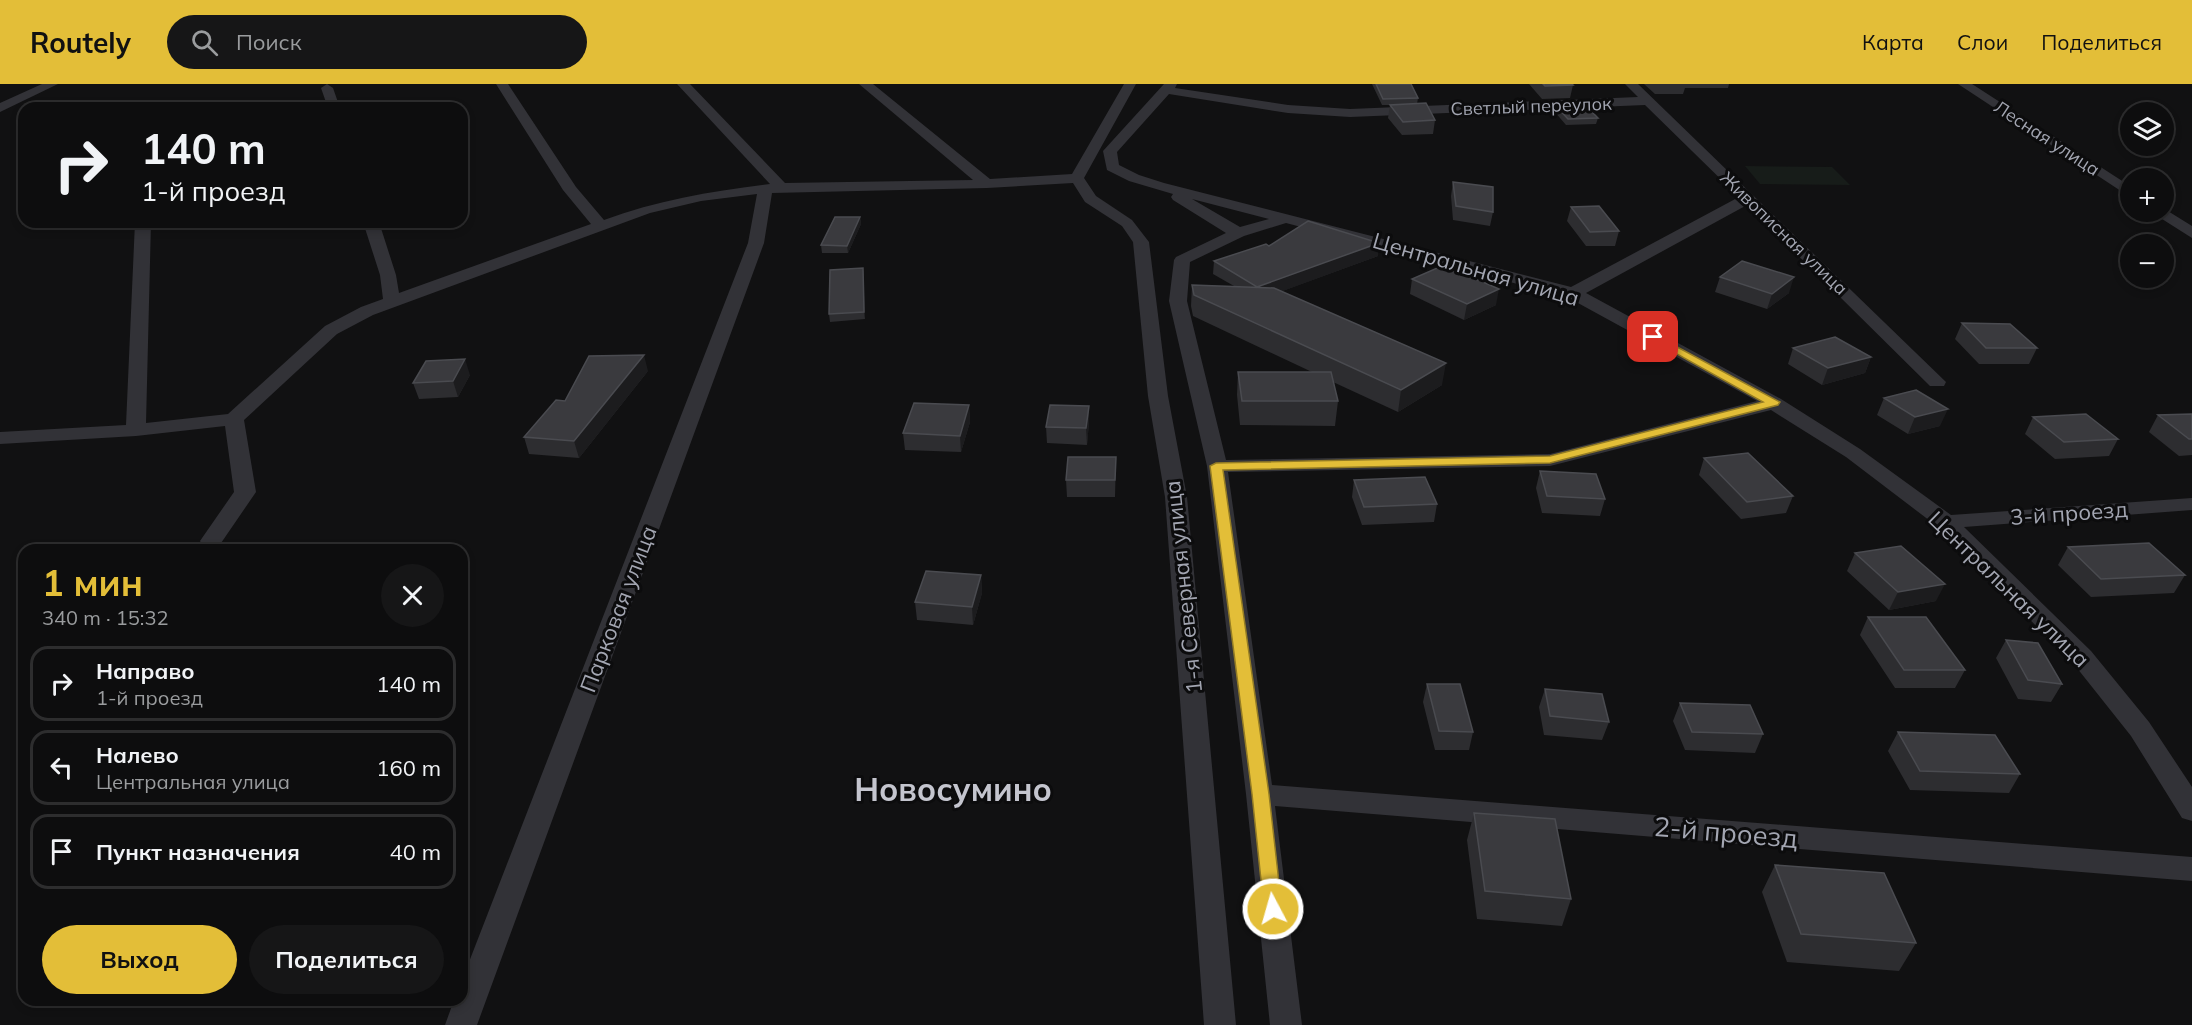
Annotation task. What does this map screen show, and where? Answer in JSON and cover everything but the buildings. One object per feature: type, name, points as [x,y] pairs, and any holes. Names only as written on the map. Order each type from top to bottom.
[{"type":"street","points":[[0,108],[52,84]]},
{"type":"street","points":[[502,84],[570,190],[601,226]]},
{"type":"street","points":[[683,84],[773,189]]},
{"type":"street","points":[[865,84],[987,184]]},
{"type":"street","points":[[0,438],[136,430],[234,419],[331,330],[392,300],[645,210],[701,197],[773,189],[987,184],[1077,178],[1130,84]]},
{"type":"street","name":"Живописная улица","points":[[1631,84],[1937,382]]},
{"type":"street","name":"Лесная улица","points":[[1964,84],[2120,186]]},
{"type":"street","name":"Светлый переулок","points":[[1168,87],[1288,109],[1350,113],[1646,101]]},
{"type":"street","name":"Центральная улица","points":[[1168,87],[1110,151],[1112,166],[1134,178],[1159,186],[1573,293],[1774,402],[1853,453],[1946,522],[2082,657],[2140,729],[2192,810]]},
{"type":"street","points":[[327,88],[332,102]]},
{"type":"street","name":"1-я Северная улица","points":[[1077,178],[1090,199],[1126,224],[1141,242],[1158,396],[1176,497],[1220,1025]]},
{"type":"street","points":[[1159,186],[1238,233]]},
{"type":"street","name":"Парковая улица","points":[[462,1025],[756,243],[773,189]]},
{"type":"street","points":[[1573,293],[1749,198]]},
{"type":"street","points":[[1286,1025],[1260,794],[1216,466],[1178,301],[1182,260],[1238,233],[1290,218]]},
{"type":"street","points":[[2174,222],[2192,233]]},
{"type":"street","points":[[136,430],[143,228]]},
{"type":"street","points":[[373,228],[388,275],[392,300]]},
{"type":"street","points":[[1216,466],[1550,460],[1774,402]]},
{"type":"street","points":[[211,541],[245,492],[234,419]]},
{"type":"street","name":"3-й проезд","points":[[1946,522],[2192,504]]},
{"type":"street","name":"2-й проезд","points":[[1260,794],[2192,870]]},
{"type":"shaded area","points":[[1745,166],[1832,167],[1850,185],[1760,184]]},
{"type":"district","name":"Новосумино","points":[[953,789]]},
{"type":"route","points":[[1273,909],[1216,466],[1550,460],[1774,402],[1653,337]]}]
